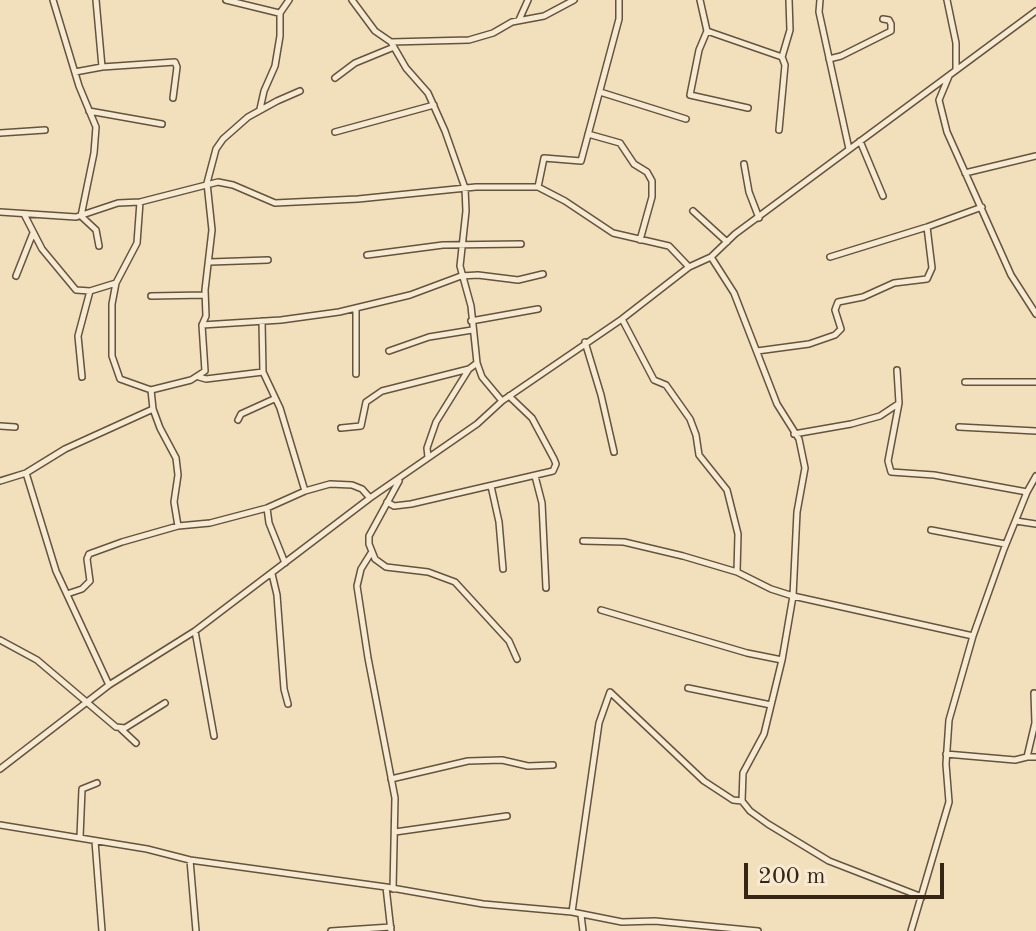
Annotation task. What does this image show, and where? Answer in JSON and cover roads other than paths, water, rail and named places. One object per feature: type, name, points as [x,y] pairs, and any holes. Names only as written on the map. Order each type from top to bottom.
[{"type":"street","points":[[53,0],[88,111],[95,122],[97,137],[81,216]]},
{"type":"street","points":[[96,0],[102,67]]},
{"type":"street","points":[[226,0],[280,13]]},
{"type":"street","points":[[260,110],[275,66],[280,13],[289,0]]},
{"type":"street","points":[[352,0],[375,31],[392,44],[434,105],[465,188],[467,200],[461,276],[471,306],[477,363],[482,377],[502,401]]},
{"type":"street","points":[[519,20],[528,0]]},
{"type":"street","points":[[335,78],[355,63],[374,58],[392,44],[469,40],[493,33],[519,20],[544,16],[574,0]]},
{"type":"street","points":[[538,187],[544,158],[581,161],[619,19],[619,0]]},
{"type":"street","points":[[700,0],[707,31],[696,60],[690,95],[748,108]]},
{"type":"street","points":[[779,130],[785,65],[782,57],[790,30],[789,0]]},
{"type":"street","points":[[820,0],[819,12],[849,149]]},
{"type":"street","points":[[947,0],[956,43],[956,70]]},
{"type":"street","points":[[0,769],[109,685],[195,631],[370,498],[477,424],[502,401],[622,319],[689,267],[711,257],[849,149],[1036,11]]},
{"type":"street","points":[[829,59],[891,31],[893,27],[889,20],[883,19]]},
{"type":"street","points":[[707,31],[782,57]]},
{"type":"street","points":[[75,72],[175,62],[173,98]]},
{"type":"street","points":[[949,75],[939,100],[947,132],[1011,275],[1036,314]]},
{"type":"street","points":[[140,202],[137,243],[116,283],[111,335],[115,367],[120,379],[151,390],[205,371],[202,325],[206,316],[205,295],[212,230],[207,183],[212,161],[223,139],[260,110],[300,91]]},
{"type":"street","points":[[600,92],[686,119]]},
{"type":"street","points":[[335,132],[434,105]]},
{"type":"street","points":[[88,111],[162,124]]},
{"type":"street","points":[[0,133],[45,130]]},
{"type":"street","points":[[588,134],[620,143],[634,164],[647,172],[652,181],[652,197],[640,240]]},
{"type":"street","points":[[860,141],[883,196]]},
{"type":"street","points":[[965,173],[1036,156]]},
{"type":"street","points":[[744,164],[747,188],[759,218]]},
{"type":"street","points":[[0,212],[81,216],[118,203],[140,202],[218,182],[275,203],[373,198],[465,188],[538,187],[613,233],[669,246],[689,267]]},
{"type":"street","points":[[830,257],[982,207]]},
{"type":"street","points":[[693,211],[727,242]]},
{"type":"street","points":[[24,214],[33,233],[76,290],[90,291],[116,283]]},
{"type":"street","points":[[81,216],[96,230],[99,246]]},
{"type":"street","points":[[757,351],[809,344],[835,335],[841,329],[835,310],[838,302],[863,297],[894,283],[930,277],[932,268],[927,227]]},
{"type":"street","points":[[16,276],[33,233]]},
{"type":"street","points":[[367,255],[462,244],[521,244]]},
{"type":"street","points":[[711,257],[734,293],[777,404],[802,448],[805,468],[797,512],[793,596],[782,660],[764,734],[743,773],[742,801],[768,824],[829,861],[922,897]]},
{"type":"street","points":[[210,262],[268,260]]},
{"type":"street","points":[[202,325],[262,321],[356,308],[410,295],[461,276],[518,280],[543,274]]},
{"type":"street","points":[[82,377],[78,336],[90,291]]},
{"type":"street","points":[[151,296],[205,295]]},
{"type":"street","points":[[356,308],[356,374]]},
{"type":"street","points":[[471,321],[538,309]]},
{"type":"street","points":[[622,319],[654,380],[666,385],[690,419],[699,455],[727,490],[738,534],[737,572]]},
{"type":"street","points":[[262,321],[263,372],[288,433],[305,491]]},
{"type":"street","points":[[389,351],[429,337],[472,330]]},
{"type":"street","points":[[585,342],[614,452]]},
{"type":"street","points":[[428,458],[427,448],[436,422],[469,369],[477,363]]},
{"type":"street","points":[[341,428],[361,426],[366,402],[382,391],[469,369]]},
{"type":"street","points":[[897,370],[899,403],[888,461],[891,472],[934,475],[1027,492]]},
{"type":"street","points":[[198,376],[206,379],[263,372]]},
{"type":"street","points":[[965,382],[1036,382]]},
{"type":"street","points":[[151,390],[153,409],[176,458],[178,475],[174,502],[178,526]]},
{"type":"street","points":[[387,502],[400,506],[553,471],[556,464],[532,418],[509,396]]},
{"type":"street","points":[[238,420],[241,414],[274,399]]},
{"type":"street","points":[[794,434],[880,416],[899,403]]},
{"type":"street","points":[[0,481],[26,473],[65,449],[153,409]]},
{"type":"street","points":[[0,426],[15,427]]},
{"type":"street","points":[[959,427],[1036,431]]},
{"type":"street","points":[[26,473],[56,571],[109,685]]},
{"type":"street","points":[[535,476],[542,503],[546,588]]},
{"type":"street","points":[[911,931],[949,802],[946,754],[949,720],[973,636],[1005,544],[1036,476]]},
{"type":"street","points":[[331,931],[391,929],[395,798],[357,586],[361,569],[371,553],[369,536],[401,477]]},
{"type":"street","points":[[67,594],[82,589],[90,581],[89,554],[178,526],[210,523],[267,508],[305,491],[342,483],[362,489],[370,498]]},
{"type":"street","points":[[491,486],[499,522],[503,569]]},
{"type":"street","points":[[267,508],[269,523],[285,563]]},
{"type":"street","points":[[1016,521],[1036,524]]},
{"type":"street","points":[[931,530],[1005,544]]},
{"type":"street","points":[[583,541],[624,542],[737,572],[793,596],[973,636]]},
{"type":"street","points":[[371,553],[386,567],[428,572],[455,582],[509,641],[517,659]]},
{"type":"street","points":[[272,574],[288,704]]},
{"type":"street","points":[[601,610],[747,653],[782,660]]},
{"type":"street","points":[[195,631],[214,736]]},
{"type":"street","points":[[0,640],[37,660],[136,743]]},
{"type":"street","points":[[688,688],[771,705]]},
{"type":"street","points":[[572,912],[597,738],[610,692],[704,781],[733,800],[742,801]]},
{"type":"street","points":[[1027,757],[1035,723],[1034,693]]},
{"type":"street","points":[[121,729],[165,703]]},
{"type":"street","points":[[946,754],[1015,760],[1036,757]]},
{"type":"street","points":[[391,779],[468,761],[502,760],[528,766],[553,765]]},
{"type":"street","points":[[80,837],[82,789],[97,783]]},
{"type":"street","points":[[395,832],[507,816]]},
{"type":"street","points":[[0,825],[147,849],[190,860],[483,904],[572,912],[622,922],[655,921],[758,931]]},
{"type":"street","points":[[95,841],[102,931]]},
{"type":"street","points":[[190,860],[196,931]]},
{"type":"street","points":[[580,915],[583,931]]}]
